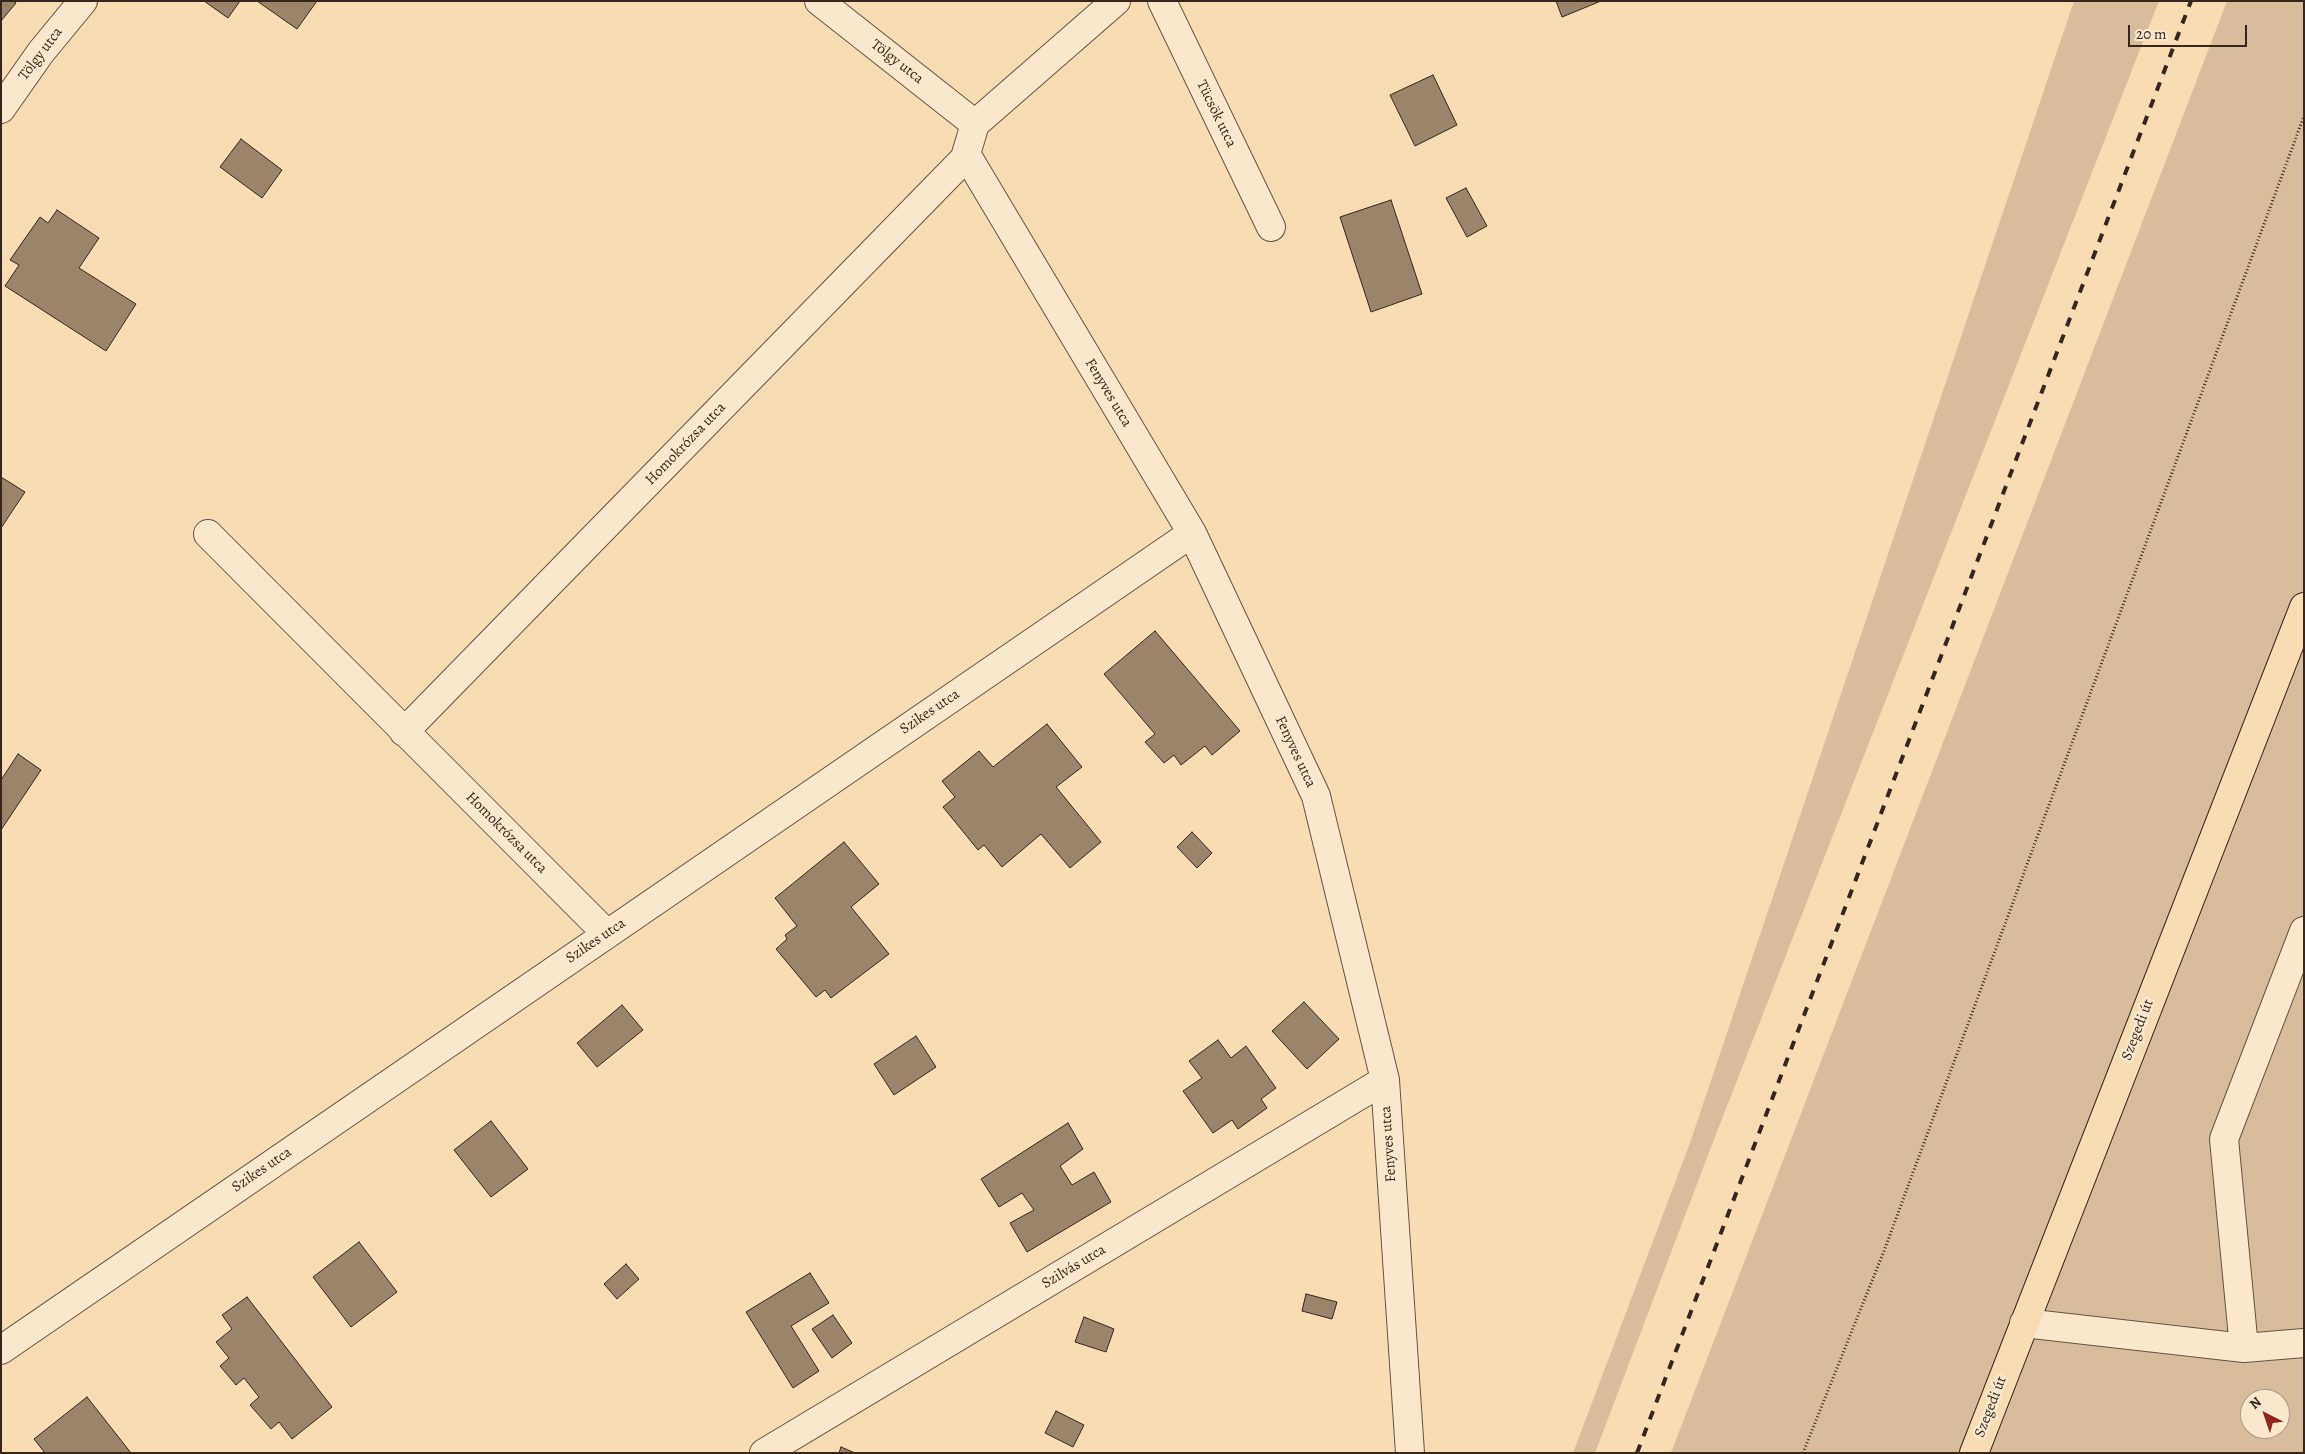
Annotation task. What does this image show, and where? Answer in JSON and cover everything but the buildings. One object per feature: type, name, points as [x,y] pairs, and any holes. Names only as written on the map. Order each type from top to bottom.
[{"type":"main road","name":"Szegedi út","points":[[1974,1453],[2304,607]]},
{"type":"street","name":"Tölgy utca","points":[[1,109],[41,52],[83,1]]},
{"type":"street","name":"Tölgy utca","points":[[820,1],[975,124]]},
{"type":"street","points":[[967,156],[975,124],[1116,1]]},
{"type":"street","name":"Tücsök utca","points":[[1162,1],[1270,227]]},
{"type":"street","name":"Fenyves utca","points":[[967,156],[1192,533],[1316,796],[1385,1080],[1410,1453]]},
{"type":"street","name":"Homokrózsa utca","points":[[404,732],[967,156]]},
{"type":"street","name":"Szikes utca","points":[[1,1350],[1192,533]]},
{"type":"street","name":"Homokrózsa utca","points":[[208,534],[607,934]]},
{"type":"street","points":[[2244,1348],[2224,1139],[2304,931]]},
{"type":"street","name":"Szilvás utca","points":[[764,1453],[1385,1080]]},
{"type":"street","points":[[2024,1323],[2244,1348],[2304,1343]]},
{"type":"path","points":[[1803,1453],[1884,1251],[2304,116]]},
{"type":"shaded area","points":[[2074,1],[2159,1],[1711,1147],[1595,1453],[1573,1453],[1690,1143]]},
{"type":"shaded area","points":[[2227,1],[2304,1],[2304,1453],[1671,1453]]},
{"type":"railway","points":[[1637,1453],[2191,1]]}]
